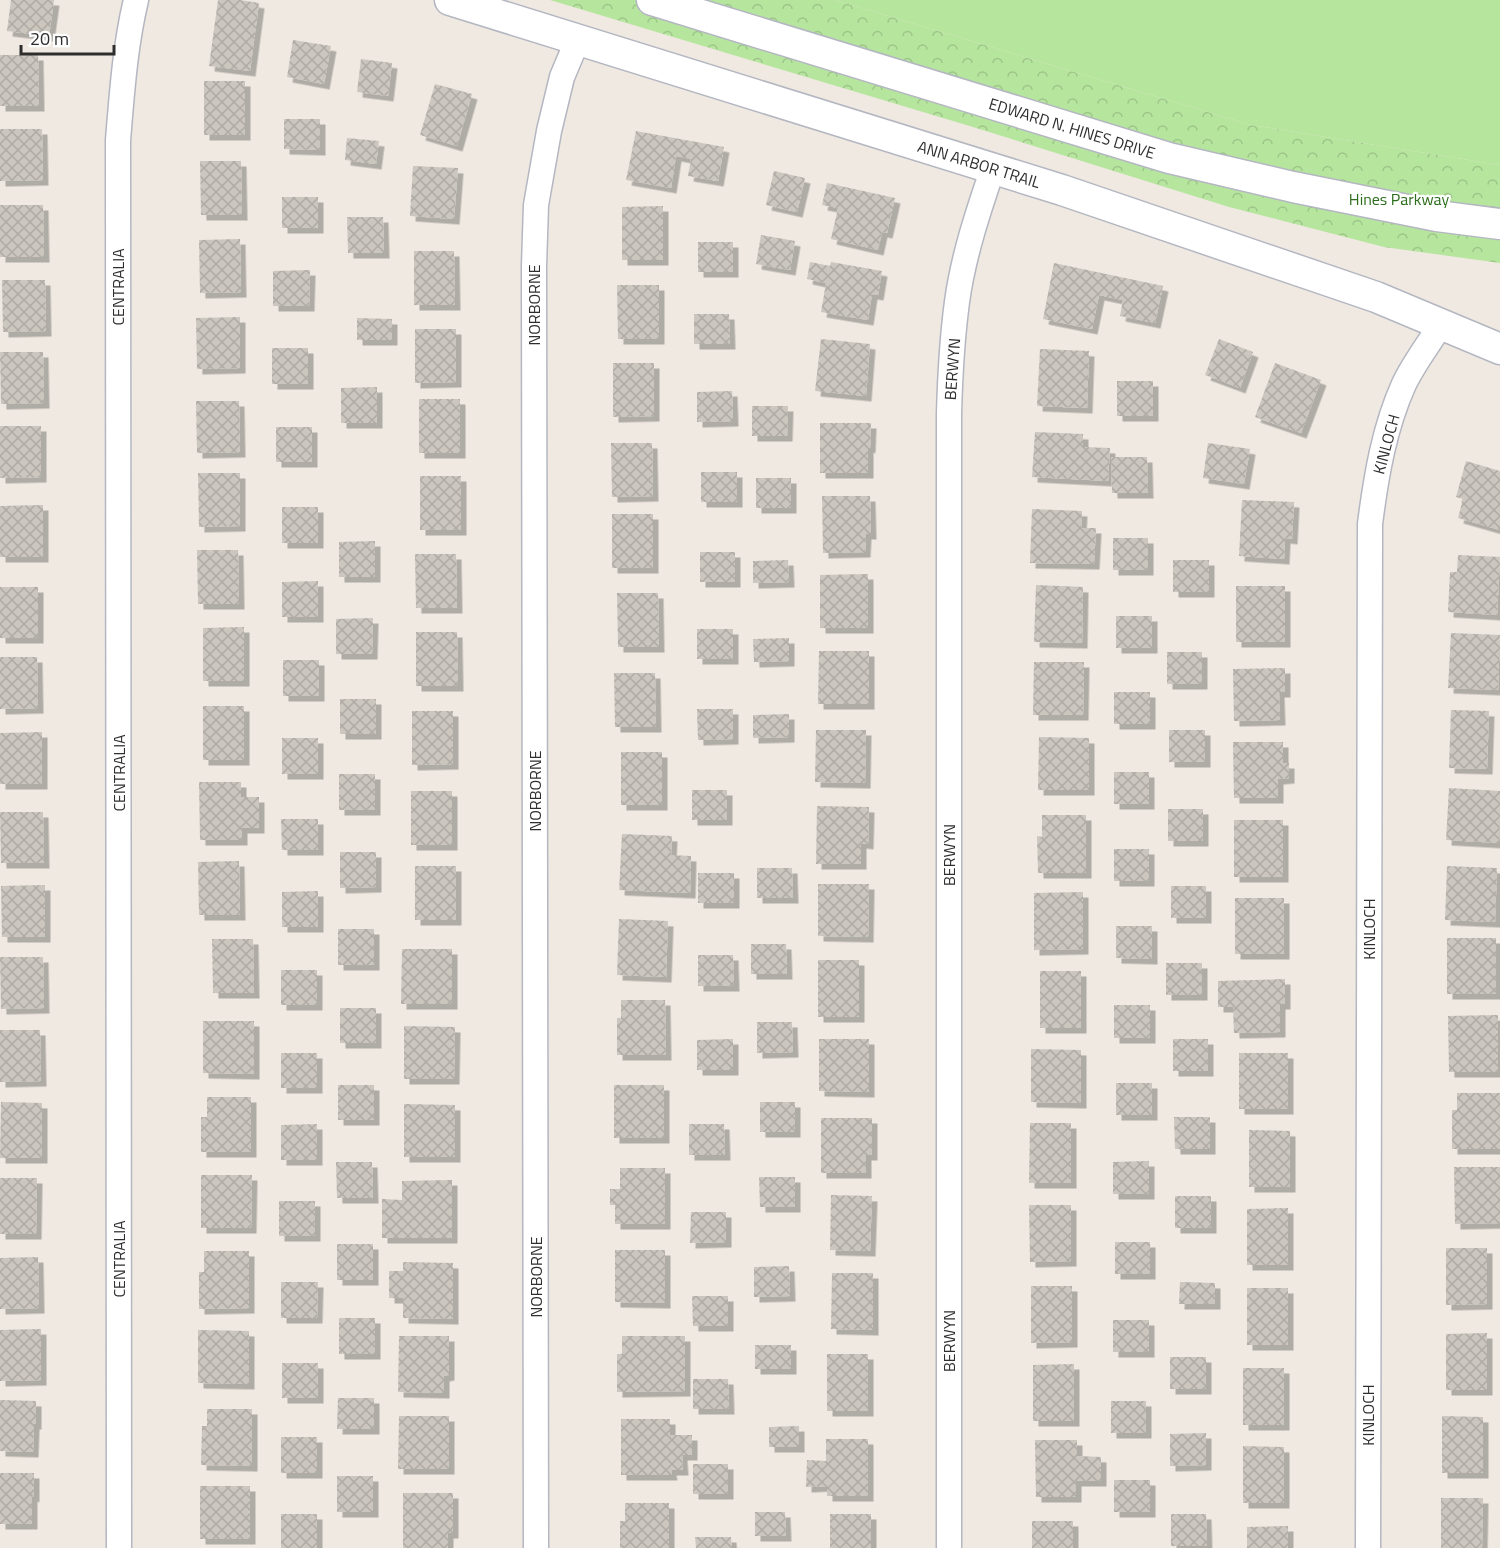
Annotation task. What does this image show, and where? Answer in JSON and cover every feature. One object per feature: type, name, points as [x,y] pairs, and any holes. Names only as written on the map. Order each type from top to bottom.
[{"type":"street","name":"CENTRALIA","points":[[119,1548],[118,140],[123,75],[136,0]]},
{"type":"street","name":"ANN ARBOR TRAIL","points":[[450,0],[1074,194],[1376,297],[1500,349]]},
{"type":"street","name":"EDWARD N. HINES DRIVE","points":[[652,0],[1169,158],[1414,212],[1500,224]]},
{"type":"street","name":"NORBORNE","points":[[536,1548],[534,266],[536,205],[549,131],[562,77],[578,39]]},
{"type":"street","name":"BERWYN","points":[[949,1548],[949,414],[957,302],[965,262],[993,168]]},
{"type":"street","name":"KINLOCH","points":[[1368,1548],[1370,524],[1376,477],[1391,419],[1405,383],[1441,324]]},
{"type":"green space","name":"Hines Parkway","points":[[550,0],[835,0],[1251,125],[1500,165],[1500,263],[1384,247],[1229,207],[973,127]]},
{"type":"green space","points":[[835,0],[1500,0],[1500,165],[1251,125]]},
{"type":"building","points":[[11,0],[54,0],[49,36],[7,31]]},
{"type":"building","points":[[218,0],[259,3],[250,71],[209,66]]},
{"type":"building","points":[[293,40],[331,46],[324,84],[287,77]]},
{"type":"building","points":[[0,55],[38,55],[39,106],[0,106]]},
{"type":"building","points":[[361,59],[392,63],[388,96],[357,92]]},
{"type":"building","points":[[204,81],[245,81],[245,135],[204,135]]},
{"type":"building","points":[[435,84],[472,94],[457,146],[420,135]]},
{"type":"building","points":[[284,119],[320,119],[320,150],[284,149]]},
{"type":"building","points":[[0,129],[42,129],[43,180],[0,181]]},
{"type":"building","points":[[636,131],[724,147],[718,181],[688,176],[691,159],[676,156],[671,188],[626,180]]},
{"type":"building","points":[[347,138],[379,141],[376,164],[345,160]]},
{"type":"building","points":[[200,161],[241,161],[242,215],[201,215]]},
{"type":"building","points":[[413,166],[458,168],[454,219],[410,216]]},
{"type":"building","points":[[774,171],[805,178],[797,212],[766,205]]},
{"type":"building","points":[[827,183],[895,198],[887,233],[882,232],[878,250],[831,239],[838,208],[822,205]]},
{"type":"building","points":[[282,197],[318,197],[318,228],[282,228]]},
{"type":"building","points":[[0,205],[43,205],[44,257],[0,257]]},
{"type":"building","points":[[663,206],[663,260],[622,260],[622,207]]},
{"type":"building","points":[[347,217],[383,217],[384,253],[348,253]]},
{"type":"building","points":[[761,235],[795,241],[790,270],[756,264]]},
{"type":"building","points":[[240,239],[241,292],[200,293],[199,240]]},
{"type":"building","points":[[698,242],[733,242],[733,272],[698,272]]},
{"type":"building","points":[[414,251],[454,251],[455,305],[414,305]]},
{"type":"building","points":[[810,262],[830,266],[831,262],[882,271],[878,295],[872,294],[868,320],[821,312],[826,283],[807,279]]},
{"type":"building","points":[[1054,263],[1163,286],[1155,323],[1120,316],[1123,300],[1099,295],[1092,329],[1043,319]]},
{"type":"building","points":[[310,270],[309,306],[273,306],[273,271]]},
{"type":"building","points":[[2,280],[45,280],[46,331],[3,332]]},
{"type":"building","points":[[617,285],[659,285],[659,339],[618,339]]},
{"type":"building","points":[[694,314],[729,314],[730,344],[694,344]]},
{"type":"building","points":[[240,317],[240,368],[197,369],[196,318]]},
{"type":"building","points":[[357,318],[392,319],[392,340],[357,340]]},
{"type":"building","points":[[415,329],[456,329],[456,382],[415,383]]},
{"type":"building","points":[[821,339],[870,344],[866,396],[815,391]]},
{"type":"building","points":[[1219,339],[1253,352],[1240,388],[1205,375]]},
{"type":"building","points":[[272,348],[308,348],[308,384],[272,384]]},
{"type":"building","points":[[1040,349],[1089,351],[1087,408],[1037,406]]},
{"type":"building","points":[[0,352],[43,352],[44,403],[1,404]]},
{"type":"building","points":[[613,363],[654,363],[654,416],[613,417]]},
{"type":"building","points":[[1275,363],[1321,380],[1301,433],[1255,417]]},
{"type":"building","points":[[1117,381],[1153,381],[1153,416],[1117,416]]},
{"type":"building","points":[[377,387],[377,423],[341,423],[341,388]]},
{"type":"building","points":[[732,391],[733,421],[697,422],[697,392]]},
{"type":"building","points":[[419,399],[460,399],[460,453],[419,453]]},
{"type":"building","points":[[196,401],[239,401],[240,452],[197,453]]},
{"type":"building","points":[[752,406],[788,406],[787,436],[752,436]]},
{"type":"building","points":[[820,423],[871,423],[868,473],[820,473]]},
{"type":"building","points":[[0,426],[41,426],[41,477],[0,478]]},
{"type":"building","points":[[276,427],[312,427],[312,462],[276,462]]},
{"type":"building","points":[[1035,432],[1083,434],[1083,447],[1110,448],[1108,481],[1032,477]]},
{"type":"building","points":[[611,443],[652,443],[653,496],[612,497]]},
{"type":"building","points":[[1208,443],[1250,449],[1244,484],[1203,478]]},
{"type":"building","points":[[1111,457],[1147,457],[1148,493],[1112,493]]},
{"type":"building","points":[[1466,461],[1500,471],[1500,530],[1458,518],[1463,499],[1456,497]]},
{"type":"building","points":[[701,472],[737,472],[737,502],[701,502]]},
{"type":"building","points":[[198,473],[240,473],[240,526],[199,527]]},
{"type":"building","points":[[420,476],[461,476],[461,530],[420,530]]},
{"type":"building","points":[[756,478],[791,478],[791,508],[756,508]]},
{"type":"building","points":[[822,496],[870,496],[871,534],[866,534],[865,552],[823,553]]},
{"type":"building","points":[[1242,500],[1294,502],[1292,539],[1285,538],[1284,559],[1239,556]]},
{"type":"building","points":[[43,505],[43,557],[0,557],[0,506]]},
{"type":"building","points":[[282,507],[318,507],[318,543],[282,543]]},
{"type":"building","points":[[1032,509],[1082,511],[1081,528],[1096,528],[1094,564],[1030,563]]},
{"type":"building","points":[[612,514],[653,514],[653,568],[612,568]]},
{"type":"building","points":[[1113,538],[1148,538],[1148,570],[1113,570]]},
{"type":"building","points":[[375,541],[375,577],[339,577],[339,542]]},
{"type":"building","points":[[197,550],[238,550],[239,604],[198,604]]},
{"type":"building","points":[[700,552],[735,552],[735,582],[700,582]]},
{"type":"building","points":[[415,554],[456,554],[457,608],[416,608]]},
{"type":"building","points":[[1458,555],[1500,557],[1497,615],[1448,612],[1450,572],[1457,572]]},
{"type":"building","points":[[788,560],[789,582],[753,583],[753,561]]},
{"type":"building","points":[[1173,560],[1209,560],[1209,592],[1173,592]]},
{"type":"building","points":[[868,574],[868,628],[820,628],[820,575]]},
{"type":"building","points":[[318,581],[318,617],[282,617],[282,582]]},
{"type":"building","points":[[1036,585],[1083,587],[1082,643],[1034,642]]},
{"type":"building","points":[[1236,586],[1285,586],[1285,642],[1236,642]]},
{"type":"building","points":[[0,587],[38,587],[38,638],[0,638]]},
{"type":"building","points":[[617,593],[658,593],[659,647],[618,647]]},
{"type":"building","points":[[1116,616],[1152,616],[1152,648],[1116,648]]},
{"type":"building","points":[[373,618],[372,654],[336,654],[336,619]]},
{"type":"building","points":[[244,627],[244,681],[203,681],[203,628]]},
{"type":"building","points":[[697,629],[733,629],[733,659],[697,659]]},
{"type":"building","points":[[416,632],[457,632],[458,686],[416,686]]},
{"type":"building","points":[[1451,633],[1500,635],[1498,690],[1448,688]]},
{"type":"building","points":[[789,638],[789,661],[754,662],[753,639]]},
{"type":"building","points":[[819,651],[869,651],[869,704],[818,704]]},
{"type":"building","points":[[1167,652],[1202,652],[1202,684],[1167,684]]},
{"type":"building","points":[[0,657],[37,657],[38,708],[0,709]]},
{"type":"building","points":[[283,660],[319,660],[319,696],[283,696]]},
{"type":"building","points":[[1034,662],[1084,662],[1083,715],[1033,715]]},
{"type":"building","points":[[1285,668],[1285,692],[1279,692],[1280,720],[1234,721],[1233,669]]},
{"type":"building","points":[[614,673],[655,673],[656,727],[615,727]]},
{"type":"building","points":[[1114,692],[1150,692],[1150,724],[1114,724]]},
{"type":"building","points":[[340,699],[376,699],[376,734],[340,734]]},
{"type":"building","points":[[203,706],[244,706],[244,760],[203,760]]},
{"type":"building","points":[[697,709],[733,709],[733,739],[698,740]]},
{"type":"building","points":[[1451,710],[1489,711],[1487,769],[1449,768]]},
{"type":"building","points":[[412,711],[453,711],[453,764],[412,765]]},
{"type":"building","points":[[789,714],[789,737],[753,738],[753,715]]},
{"type":"building","points":[[816,730],[866,730],[865,783],[815,782]]},
{"type":"building","points":[[1169,730],[1205,730],[1205,762],[1169,762]]},
{"type":"building","points":[[42,732],[42,784],[0,784],[0,733]]},
{"type":"building","points":[[1039,737],[1089,738],[1089,790],[1038,790]]},
{"type":"building","points":[[282,738],[318,738],[318,774],[282,774]]},
{"type":"building","points":[[1233,742],[1283,742],[1283,763],[1289,763],[1289,778],[1278,779],[1278,798],[1234,798]]},
{"type":"building","points":[[621,752],[662,752],[662,805],[621,805]]},
{"type":"building","points":[[1114,772],[1149,772],[1149,804],[1114,804]]},
{"type":"building","points":[[339,774],[375,774],[375,810],[339,810]]},
{"type":"building","points":[[199,782],[241,782],[241,797],[259,797],[259,828],[242,828],[242,840],[200,840]]},
{"type":"building","points":[[1449,788],[1500,791],[1499,843],[1446,840]]},
{"type":"building","points":[[692,790],[727,790],[727,820],[692,820]]},
{"type":"building","points":[[411,791],[452,791],[452,845],[411,845]]},
{"type":"building","points":[[817,806],[869,807],[868,844],[861,843],[861,864],[816,864]]},
{"type":"building","points":[[1168,809],[1203,809],[1203,841],[1168,841]]},
{"type":"building","points":[[0,812],[43,812],[44,863],[1,863]]},
{"type":"building","points":[[1042,815],[1086,815],[1086,873],[1038,873],[1037,836],[1042,837]]},
{"type":"building","points":[[281,819],[318,819],[318,850],[282,850]]},
{"type":"building","points":[[1234,820],[1283,820],[1283,877],[1234,877]]},
{"type":"building","points":[[622,834],[672,836],[671,855],[691,856],[690,893],[619,890]]},
{"type":"building","points":[[1114,849],[1149,849],[1149,881],[1114,881]]},
{"type":"building","points":[[340,852],[376,852],[376,887],[340,888]]},
{"type":"building","points":[[239,861],[240,915],[199,915],[198,862]]},
{"type":"building","points":[[415,866],[456,866],[456,920],[415,920]]},
{"type":"building","points":[[1447,866],[1497,868],[1495,922],[1445,920]]},
{"type":"building","points":[[757,868],[792,868],[793,898],[757,898]]},
{"type":"building","points":[[698,873],[734,873],[734,903],[698,903]]},
{"type":"building","points":[[818,884],[869,884],[868,937],[818,936]]},
{"type":"building","points":[[45,885],[45,937],[2,937],[1,886]]},
{"type":"building","points":[[1171,886],[1206,886],[1206,918],[1171,918]]},
{"type":"building","points":[[318,891],[318,927],[282,927],[282,892]]},
{"type":"building","points":[[1083,892],[1083,949],[1034,950],[1034,893]]},
{"type":"building","points":[[1235,898],[1284,898],[1284,954],[1235,954]]},
{"type":"building","points":[[619,919],[668,921],[666,977],[617,975]]},
{"type":"building","points":[[1116,926],[1152,926],[1152,959],[1116,958]]},
{"type":"building","points":[[338,929],[374,929],[374,965],[338,965]]},
{"type":"building","points":[[1447,938],[1496,938],[1496,994],[1447,994]]},
{"type":"building","points":[[212,939],[253,939],[254,993],[213,993]]},
{"type":"building","points":[[751,944],[786,944],[787,974],[751,974]]},
{"type":"building","points":[[402,949],[452,949],[452,1004],[401,1004]]},
{"type":"building","points":[[698,955],[733,955],[734,986],[698,986]]},
{"type":"building","points":[[0,957],[43,957],[44,1008],[1,1009]]},
{"type":"building","points":[[818,960],[859,960],[859,1017],[818,1017]]},
{"type":"building","points":[[1166,963],[1202,963],[1202,995],[1166,995]]},
{"type":"building","points":[[281,970],[317,970],[317,1005],[281,1005]]},
{"type":"building","points":[[1040,971],[1081,971],[1081,1028],[1040,1028]]},
{"type":"building","points":[[1285,979],[1285,1004],[1280,1004],[1280,1032],[1234,1033],[1233,1007],[1218,1007],[1218,981]]},
{"type":"building","points":[[621,1000],[665,1000],[666,1055],[617,1055],[617,1018],[621,1018]]},
{"type":"building","points":[[1114,1005],[1150,1005],[1150,1038],[1114,1038]]},
{"type":"building","points":[[340,1008],[376,1008],[376,1043],[340,1043]]},
{"type":"building","points":[[1498,1015],[1498,1072],[1449,1072],[1448,1016]]},
{"type":"building","points":[[203,1021],[254,1021],[254,1074],[203,1073]]},
{"type":"building","points":[[757,1022],[792,1022],[793,1052],[757,1053]]},
{"type":"building","points":[[404,1026],[455,1027],[454,1079],[404,1079]]},
{"type":"building","points":[[0,1030],[40,1030],[41,1081],[0,1082]]},
{"type":"building","points":[[733,1039],[733,1070],[697,1070],[697,1040]]},
{"type":"building","points":[[819,1039],[869,1039],[869,1092],[819,1091]]},
{"type":"building","points":[[1173,1039],[1208,1039],[1208,1071],[1173,1071]]},
{"type":"building","points":[[1031,1049],[1081,1050],[1081,1103],[1031,1102]]},
{"type":"building","points":[[281,1053],[317,1053],[317,1088],[281,1088]]},
{"type":"building","points":[[1239,1053],[1288,1053],[1288,1109],[1239,1109]]},
{"type":"building","points":[[1116,1083],[1152,1083],[1152,1115],[1116,1115]]},
{"type":"building","points":[[338,1085],[374,1085],[374,1120],[338,1120]]},
{"type":"building","points":[[614,1085],[664,1085],[664,1138],[614,1138]]},
{"type":"building","points":[[1457,1093],[1500,1093],[1500,1149],[1452,1149],[1452,1110],[1457,1110]]},
{"type":"building","points":[[207,1097],[251,1097],[251,1152],[201,1152],[201,1117],[207,1117]]},
{"type":"building","points":[[1,1102],[42,1103],[42,1158],[0,1158]]},
{"type":"building","points":[[760,1102],[795,1102],[795,1132],[760,1132]]},
{"type":"building","points":[[404,1104],[455,1105],[455,1157],[404,1157]]},
{"type":"building","points":[[1174,1117],[1210,1117],[1210,1149],[1175,1149]]},
{"type":"building","points":[[821,1118],[872,1118],[872,1155],[866,1155],[866,1173],[821,1173]]},
{"type":"building","points":[[1030,1123],[1071,1123],[1071,1183],[1029,1183]]},
{"type":"building","points":[[317,1124],[317,1160],[281,1160],[281,1125]]},
{"type":"building","points":[[689,1124],[724,1124],[725,1155],[689,1155]]},
{"type":"building","points":[[1249,1130],[1290,1131],[1290,1187],[1249,1187]]},
{"type":"building","points":[[1149,1161],[1149,1194],[1113,1194],[1113,1162]]},
{"type":"building","points":[[336,1162],[372,1162],[373,1198],[337,1198]]},
{"type":"building","points":[[1454,1167],[1500,1167],[1500,1223],[1455,1224]]},
{"type":"building","points":[[620,1168],[665,1168],[665,1224],[615,1224],[615,1205],[610,1205],[610,1189],[620,1189]]},
{"type":"building","points":[[201,1175],[252,1175],[251,1228],[201,1228]]},
{"type":"building","points":[[759,1177],[795,1177],[795,1207],[760,1207]]},
{"type":"building","points":[[0,1178],[37,1178],[36,1234],[0,1234]]},
{"type":"building","points":[[452,1180],[452,1238],[382,1238],[382,1199],[402,1200],[402,1181]]},
{"type":"building","points":[[831,1195],[872,1196],[870,1251],[830,1250]]},
{"type":"building","points":[[1175,1196],[1211,1196],[1211,1228],[1175,1228]]},
{"type":"building","points":[[279,1201],[315,1201],[315,1236],[279,1236]]},
{"type":"building","points":[[1029,1205],[1071,1205],[1071,1261],[1030,1262]]},
{"type":"building","points":[[1288,1208],[1288,1265],[1247,1265],[1247,1209]]},
{"type":"building","points":[[691,1212],[726,1212],[726,1242],[690,1243]]},
{"type":"building","points":[[1115,1242],[1150,1242],[1150,1274],[1115,1274]]},
{"type":"building","points":[[337,1244],[373,1244],[373,1280],[337,1280]]},
{"type":"building","points":[[1446,1248],[1487,1248],[1487,1304],[1446,1305]]},
{"type":"building","points":[[615,1250],[665,1250],[665,1303],[615,1302]]},
{"type":"building","points":[[204,1251],[249,1251],[249,1308],[199,1309],[199,1272],[204,1272]]},
{"type":"building","points":[[38,1257],[39,1308],[0,1309],[0,1258]]},
{"type":"building","points":[[403,1262],[453,1263],[453,1319],[403,1318],[403,1298],[389,1298],[389,1271],[403,1271]]},
{"type":"building","points":[[789,1266],[790,1296],[754,1297],[754,1267]]},
{"type":"building","points":[[832,1273],[873,1273],[873,1330],[831,1329]]},
{"type":"building","points":[[281,1282],[318,1282],[317,1318],[281,1318]]},
{"type":"building","points":[[1180,1282],[1215,1283],[1215,1304],[1179,1304]]},
{"type":"building","points":[[1031,1286],[1072,1286],[1072,1342],[1031,1343]]},
{"type":"building","points":[[1247,1288],[1288,1288],[1288,1345],[1247,1345]]},
{"type":"building","points":[[692,1296],[728,1296],[728,1326],[693,1326]]},
{"type":"building","points":[[339,1318],[375,1318],[375,1354],[339,1354]]},
{"type":"building","points":[[1113,1320],[1149,1320],[1149,1352],[1113,1352]]},
{"type":"building","points":[[41,1329],[41,1380],[0,1381],[0,1330]]},
{"type":"building","points":[[198,1330],[249,1331],[249,1384],[198,1383]]},
{"type":"building","points":[[1487,1333],[1487,1390],[1446,1390],[1446,1334]]},
{"type":"building","points":[[399,1336],[449,1336],[449,1375],[444,1376],[444,1393],[398,1392]]},
{"type":"building","points":[[622,1336],[685,1336],[685,1391],[617,1392],[617,1354],[622,1354]]},
{"type":"building","points":[[755,1345],[791,1345],[791,1369],[755,1369]]},
{"type":"building","points":[[827,1354],[868,1354],[868,1411],[827,1411]]},
{"type":"building","points":[[1170,1357],[1206,1357],[1206,1389],[1170,1389]]},
{"type":"building","points":[[282,1363],[318,1363],[318,1398],[282,1398]]},
{"type":"building","points":[[1074,1364],[1074,1421],[1033,1421],[1033,1365]]},
{"type":"building","points":[[1243,1368],[1284,1368],[1284,1425],[1243,1425]]},
{"type":"building","points":[[693,1379],[728,1379],[729,1409],[693,1409]]},
{"type":"building","points":[[338,1398],[374,1398],[374,1429],[337,1429]]},
{"type":"building","points":[[0,1400],[36,1401],[33,1452],[0,1451]]},
{"type":"building","points":[[1111,1401],[1146,1401],[1146,1433],[1111,1433]]},
{"type":"building","points":[[207,1409],[252,1409],[252,1466],[201,1465],[202,1426],[207,1426]]},
{"type":"building","points":[[399,1416],[449,1416],[449,1469],[398,1469]]},
{"type":"building","points":[[1442,1416],[1483,1417],[1483,1473],[1442,1473]]},
{"type":"building","points":[[621,1419],[670,1419],[670,1435],[692,1435],[692,1455],[682,1455],[683,1470],[671,1470],[672,1475],[621,1475]]},
{"type":"building","points":[[799,1426],[799,1447],[769,1447],[769,1427]]},
{"type":"building","points":[[1206,1433],[1206,1465],[1170,1466],[1170,1434]]},
{"type":"building","points":[[281,1437],[317,1437],[317,1473],[281,1473]]},
{"type":"building","points":[[826,1439],[868,1439],[868,1496],[827,1496],[827,1486],[806,1487],[807,1460],[826,1461]]},
{"type":"building","points":[[1035,1440],[1077,1440],[1077,1456],[1101,1457],[1101,1481],[1076,1481],[1076,1497],[1036,1497]]},
{"type":"building","points":[[1243,1446],[1284,1447],[1284,1503],[1243,1503]]},
{"type":"building","points":[[693,1464],[728,1464],[728,1494],[693,1494]]},
{"type":"building","points":[[0,1473],[34,1473],[32,1524],[0,1524]]},
{"type":"building","points":[[337,1476],[373,1476],[373,1512],[337,1512]]},
{"type":"building","points":[[1114,1480],[1150,1480],[1150,1512],[1114,1512]]},
{"type":"building","points":[[200,1486],[250,1486],[250,1539],[200,1539]]},
{"type":"building","points":[[403,1493],[453,1493],[453,1533],[448,1533],[448,1548],[403,1548]]},
{"type":"building","points":[[1441,1498],[1483,1498],[1482,1548],[1441,1548]]},
{"type":"building","points":[[625,1503],[669,1503],[669,1548],[620,1548],[620,1521],[625,1521]]},
{"type":"building","points":[[755,1512],[785,1512],[786,1536],[755,1536]]},
{"type":"building","points":[[281,1514],[317,1514],[317,1548],[281,1548]]},
{"type":"building","points":[[830,1514],[871,1514],[871,1548],[830,1548]]},
{"type":"building","points":[[1171,1514],[1206,1514],[1207,1546],[1171,1546]]},
{"type":"building","points":[[1032,1521],[1073,1521],[1073,1548],[1032,1548]]},
{"type":"building","points":[[1288,1526],[1288,1548],[1247,1548],[1247,1527]]},
{"type":"building","points":[[695,1537],[731,1537],[732,1548],[696,1548]]}]
